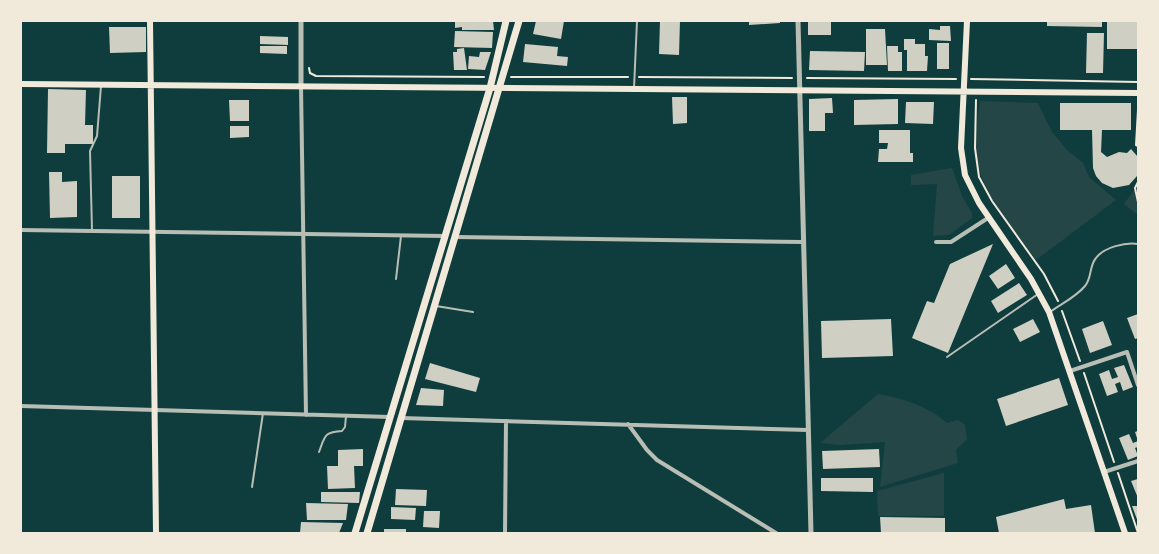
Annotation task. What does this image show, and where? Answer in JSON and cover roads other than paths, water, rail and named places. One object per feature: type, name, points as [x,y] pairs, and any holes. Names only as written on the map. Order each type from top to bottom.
[{"type":"main road","points":[[150,21],[156,533]]},
{"type":"main road","points":[[354,533],[490,88],[506,21]]},
{"type":"main road","points":[[367,533],[519,21]]},
{"type":"main road","points":[[967,21],[961,148],[962,161],[971,189],[988,218],[1040,293],[1049,312],[1125,533]]},
{"type":"main road","points":[[21,84],[1138,93]]},
{"type":"street","points":[[301,21],[306,415]]},
{"type":"street","points":[[798,21],[811,533]]},
{"type":"street","points":[[936,242],[951,242],[988,218]]},
{"type":"street","points":[[21,230],[445,236]]},
{"type":"street","points":[[455,237],[803,242]]},
{"type":"street","points":[[1070,372],[1127,352],[1138,385]]},
{"type":"street","points":[[21,406],[390,417]]},
{"type":"street","points":[[401,418],[808,430]]},
{"type":"street","points":[[505,533],[506,421]]},
{"type":"street","points":[[628,424],[647,450],[657,460],[776,533]]},
{"type":"street","points":[[1104,472],[1138,461]]},
{"type":"lane","points":[[634,89],[637,21]]},
{"type":"lane","points":[[92,231],[90,151],[97,136],[101,85]]},
{"type":"lane","points":[[396,279],[401,236]]},
{"type":"lane","points":[[1049,312],[1084,287],[1090,278],[1096,258],[1108,248],[1132,243],[1138,244]]},
{"type":"lane","points":[[947,357],[1040,293]]},
{"type":"lane","points":[[435,306],[473,312]]},
{"type":"lane","points":[[252,487],[263,413]]},
{"type":"lane","points":[[319,452],[326,434],[342,431],[345,427],[346,416]]}]
